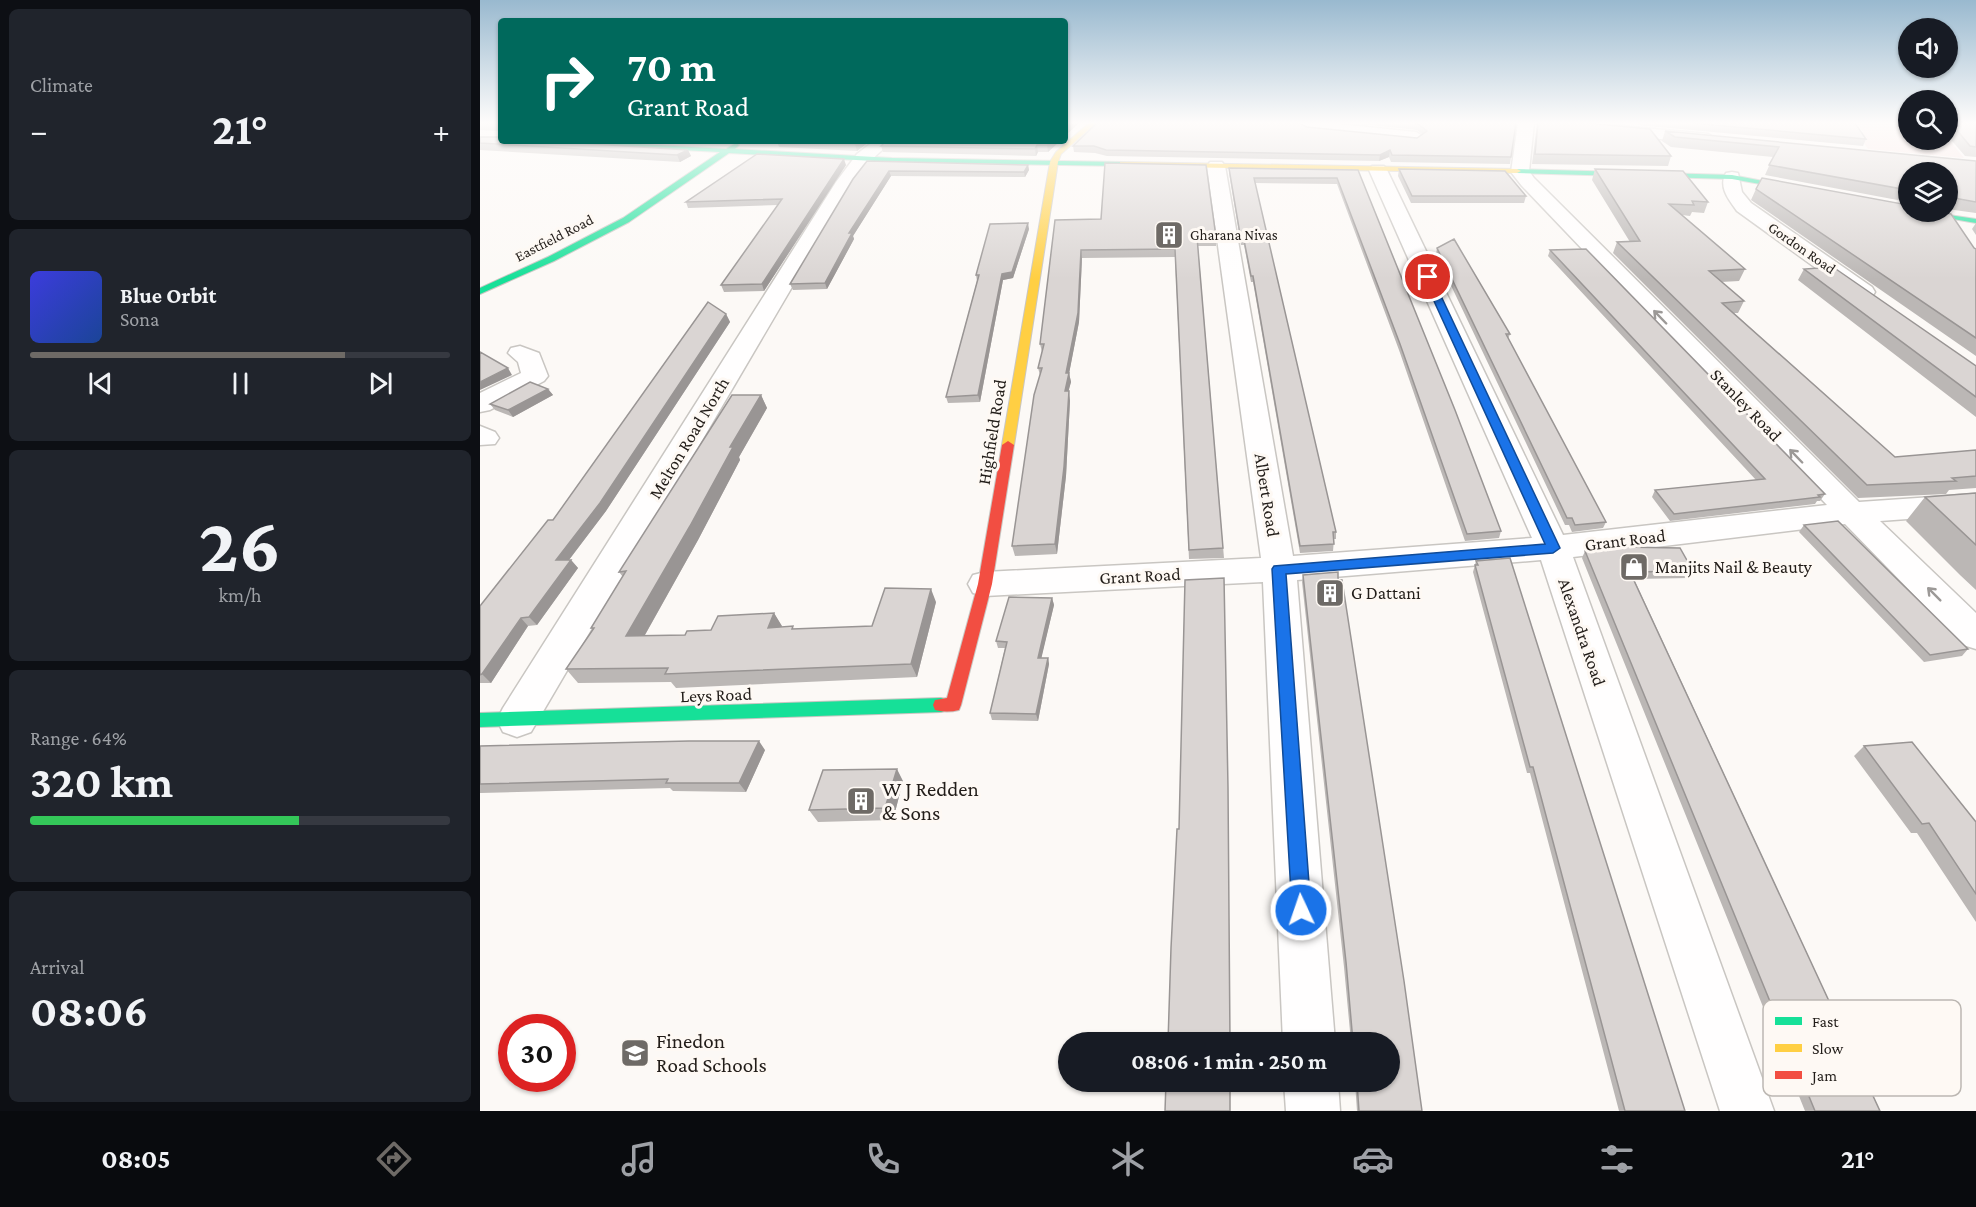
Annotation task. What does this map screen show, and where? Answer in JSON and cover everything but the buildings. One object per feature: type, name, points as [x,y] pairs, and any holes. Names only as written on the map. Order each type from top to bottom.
[{"type":"street","name":"Eastfield Road","points":[[480,291],[551,259],[626,220],[693,175]]},
{"type":"street","name":"Melton Road North","points":[[517,720],[851,175]]},
{"type":"street","name":"Highfield Road","points":[[953,705],[985,584],[1052,175]]},
{"type":"street","name":"Albert Road","points":[[1217,175],[1279,569],[1308,1032]]},
{"type":"street","name":"Alexandra Road","points":[[1380,175],[1553,548],[1747,1111]]},
{"type":"street","name":"Stanley Road","points":[[1523,175],[1852,513],[1976,635]]},
{"type":"street","points":[[1641,175],[1732,177],[1824,193]]},
{"type":"street","name":"Gordon Road","points":[[1732,177],[1733,192],[1744,207],[1882,305]]},
{"type":"street","points":[[480,404],[535,376],[531,358],[520,353]]},
{"type":"street","name":"Grant Road","points":[[985,584],[1279,569],[1553,548],[1852,513],[1976,504]]},
{"type":"street","name":"Leys Road","points":[[480,720],[953,705]]},
{"type":"street","points":[[1312,1092],[1313,1111]]},
{"type":"traffic: fast","points":[[480,291],[551,259],[626,220],[692,175]]},
{"type":"traffic: fast","points":[[1655,175],[1732,177],[1806,190]]},
{"type":"traffic: fast","points":[[1958,218],[1976,221]]},
{"type":"traffic: fast","points":[[480,720],[941,705]]},
{"type":"traffic: slow","points":[[1008,445],[1052,175]]},
{"type":"traffic: jam","points":[[941,705],[953,705],[985,584],[1008,445]]},
{"type":"place","name":"Gharana Nivas","points":[[1169,235]]},
{"type":"place","name":"Manjits Nail & Beauty","points":[[1634,567]]},
{"type":"place","name":"G Dattani","points":[[1330,593]]},
{"type":"place","name":"W J Redden & Sons","points":[[861,801]]},
{"type":"place","name":"Finedon Road Schools","points":[[635,1053]]},
{"type":"route","points":[[1301,910],[1279,569],[1553,548],[1428,277]]}]
